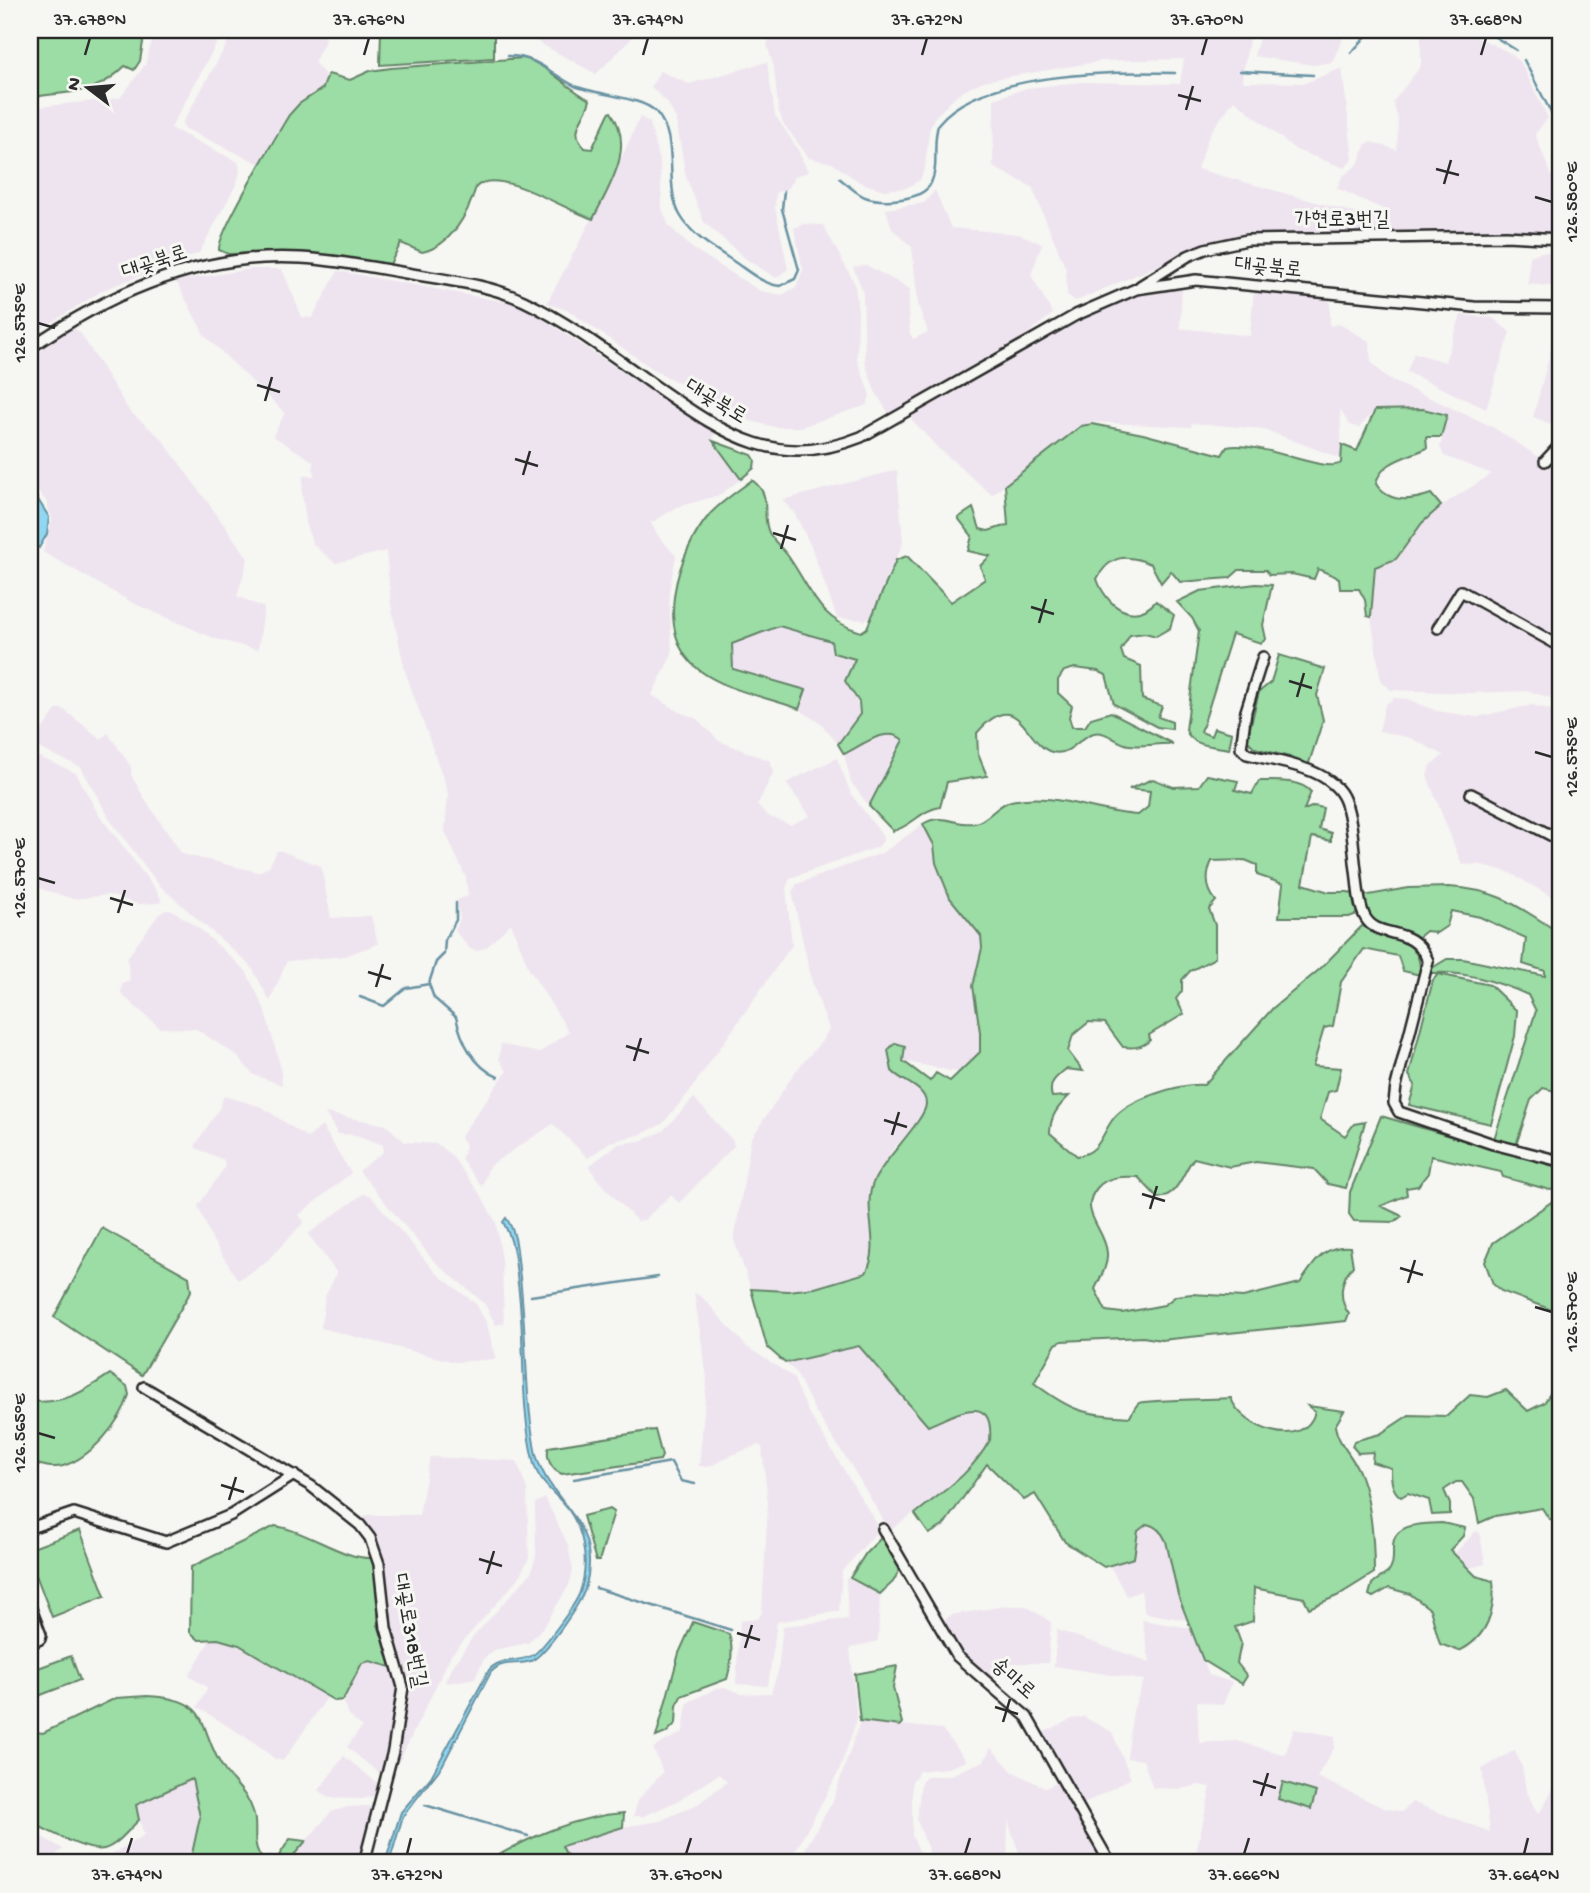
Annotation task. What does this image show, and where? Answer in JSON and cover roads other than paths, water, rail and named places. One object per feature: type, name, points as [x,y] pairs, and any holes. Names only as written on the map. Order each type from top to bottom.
[{"type":"street","name":"가현로3번길","points":[[1136,289],[1205,248],[1247,240],[1506,236],[1560,239]]},
{"type":"street","name":"대곶북로","points":[[30,348],[116,295],[186,271],[266,258],[330,260],[488,288],[522,300],[631,369],[715,428],[757,446],[804,450],[841,445],[861,437],[1076,316],[1136,289],[1176,281],[1210,280],[1474,307],[1560,308]]},
{"type":"street","points":[[1545,461],[1560,445]]},
{"type":"street","points":[[1438,628],[1461,592],[1560,646]]},
{"type":"street","points":[[1263,657],[1240,737],[1241,748],[1247,754],[1305,770],[1328,780],[1342,794],[1351,827],[1358,889],[1366,919],[1375,926],[1413,939],[1427,961],[1396,1086],[1394,1103],[1399,1112],[1493,1144],[1560,1161]]},
{"type":"street","points":[[1471,794],[1560,840]]},
{"type":"street","name":"대곶로318번길","points":[[144,1387],[294,1475],[352,1518],[370,1538],[379,1564],[386,1628],[401,1675],[401,1713],[364,1863]]},
{"type":"street","points":[[30,1528],[74,1513],[166,1542],[231,1515],[294,1475]]},
{"type":"street","name":"송마로","points":[[883,1529],[957,1656],[1027,1717],[1111,1863]]},
{"type":"street","points":[[30,1606],[41,1635],[40,1639],[30,1644]]},
{"type":"water","points":[[30,487],[49,517],[47,534],[39,548],[30,540]]},
{"type":"water","points":[[506,1218],[517,1249],[535,1450],[550,1485],[581,1528],[587,1545],[589,1565],[585,1589],[561,1628],[537,1657],[531,1661],[500,1666],[491,1672],[442,1766],[403,1816],[389,1863],[385,1863],[401,1812],[431,1777],[489,1670],[499,1663],[527,1658],[538,1651],[572,1606],[583,1580],[583,1544],[576,1522],[536,1470],[529,1442],[518,1284],[512,1245],[503,1222]]},
{"type":"waterway","points":[[1351,53],[1372,30]]},
{"type":"waterway","points":[[1484,30],[1516,50]]},
{"type":"waterway","points":[[508,56],[536,62],[575,86],[641,103],[656,112],[664,123],[668,136],[673,190],[680,215],[704,241],[767,283],[780,286],[795,279],[799,270],[782,209],[784,191]]},
{"type":"waterway","points":[[1524,60],[1560,130]]},
{"type":"waterway","points":[[1240,71],[1313,75]]},
{"type":"waterway","points":[[839,178],[854,191],[872,199],[911,197],[927,189],[934,176],[939,123],[959,106],[985,93],[1016,84],[1084,74],[1175,73]]},
{"type":"waterway","points":[[429,983],[436,962],[444,954],[445,940],[456,920],[456,903]]},
{"type":"waterway","points":[[360,997],[384,1006],[406,988],[429,984],[434,998],[456,1017],[461,1035],[475,1060],[498,1077]]},
{"type":"waterway","points":[[531,1296],[658,1277]]},
{"type":"waterway","points":[[574,1479],[671,1462],[681,1481],[695,1484]]},
{"type":"waterway","points":[[596,1588],[731,1630]]},
{"type":"waterway","points":[[425,1805],[528,1836]]}]
